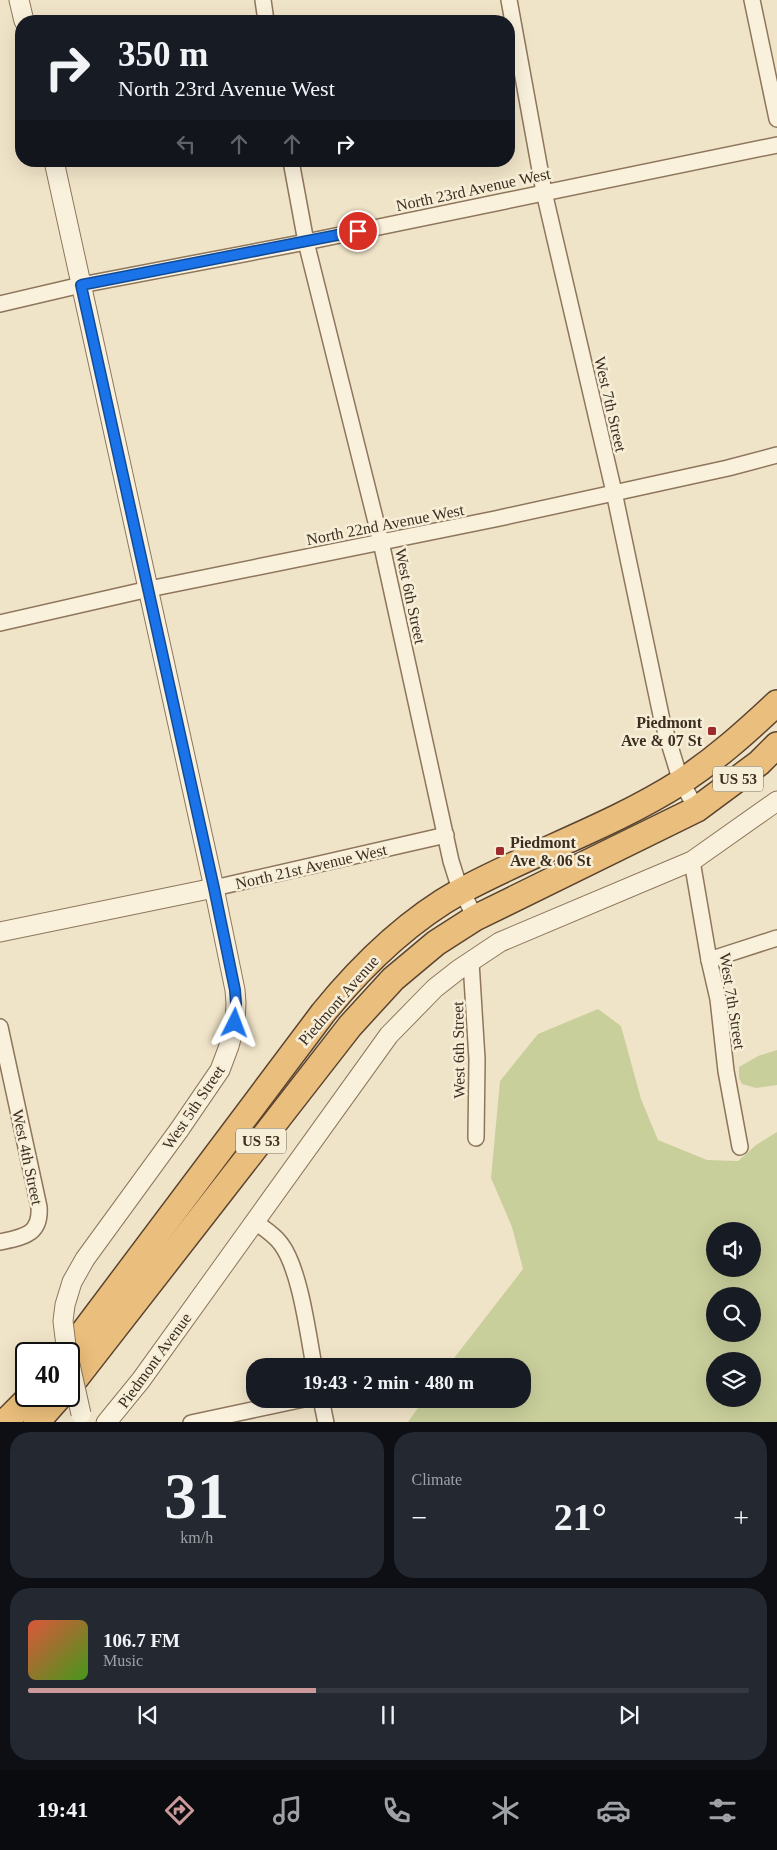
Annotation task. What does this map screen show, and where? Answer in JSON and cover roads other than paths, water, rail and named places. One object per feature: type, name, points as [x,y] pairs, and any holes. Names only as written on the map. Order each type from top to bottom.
[{"type":"highway","name":"Piedmont Avenue","points":[[76,1342],[335,998],[397,936],[429,912],[462,891],[603,825],[681,782],[737,741],[777,703]]},
{"type":"highway","name":"Piedmont Avenue","points":[[80,1373],[361,1013],[393,979],[423,953],[476,918],[697,809],[759,763],[777,745]]},
{"type":"highway","points":[[4,1422],[20,1407]]},
{"type":"highway","points":[[36,1422],[50,1407]]},
{"type":"street","points":[[19,0],[23,15]]},
{"type":"street","points":[[263,0],[265,15]]},
{"type":"street","name":"West 7th Street","points":[[509,0],[512,15]]},
{"type":"street","points":[[752,0],[777,119]]},
{"type":"street","name":"West 7th Street","points":[[515,33],[544,192],[614,492],[662,720],[681,782],[697,809]]},
{"type":"street","name":"North 23rd Avenue West","points":[[0,304],[81,285],[306,242],[777,145]]},
{"type":"street","name":"West 5th Street","points":[[55,167],[214,888],[235,990],[236,1004],[235,1023],[230,1046],[220,1070],[179,1130],[85,1259],[72,1282],[65,1305],[66,1342]]},
{"type":"street","name":"West 6th Street","points":[[292,167],[306,242],[381,542],[454,872],[476,918]]},
{"type":"street","name":"North 22nd Avenue West","points":[[0,622],[149,589],[495,520],[728,468],[777,455]]},
{"type":"street","name":"Piedmont Avenue","points":[[106,1422],[141,1380],[388,1035],[435,988],[500,942],[692,860],[777,801]]},
{"type":"street","name":"North 21st Avenue West","points":[[0,932],[214,888],[446,835]]},
{"type":"street","name":"West 7th Street","points":[[692,860],[709,960],[718,999],[726,1071],[740,1147]]},
{"type":"street","points":[[709,960],[777,938]]},
{"type":"street","name":"West 6th Street","points":[[471,962],[476,1041],[476,1138]]},
{"type":"street","name":"West 4th Street","points":[[0,1027],[40,1218],[35,1228],[23,1236],[0,1242]]},
{"type":"street","points":[[254,1221],[278,1240],[291,1262],[312,1358]]},
{"type":"street","points":[[191,1422],[260,1408]]},
{"type":"street","points":[[323,1408],[326,1422]]},
{"type":"place","name":"Piedmont Ave & 07 St","points":[[712,731]]},
{"type":"place","name":"Piedmont Ave & 06 St","points":[[500,851]]}]
